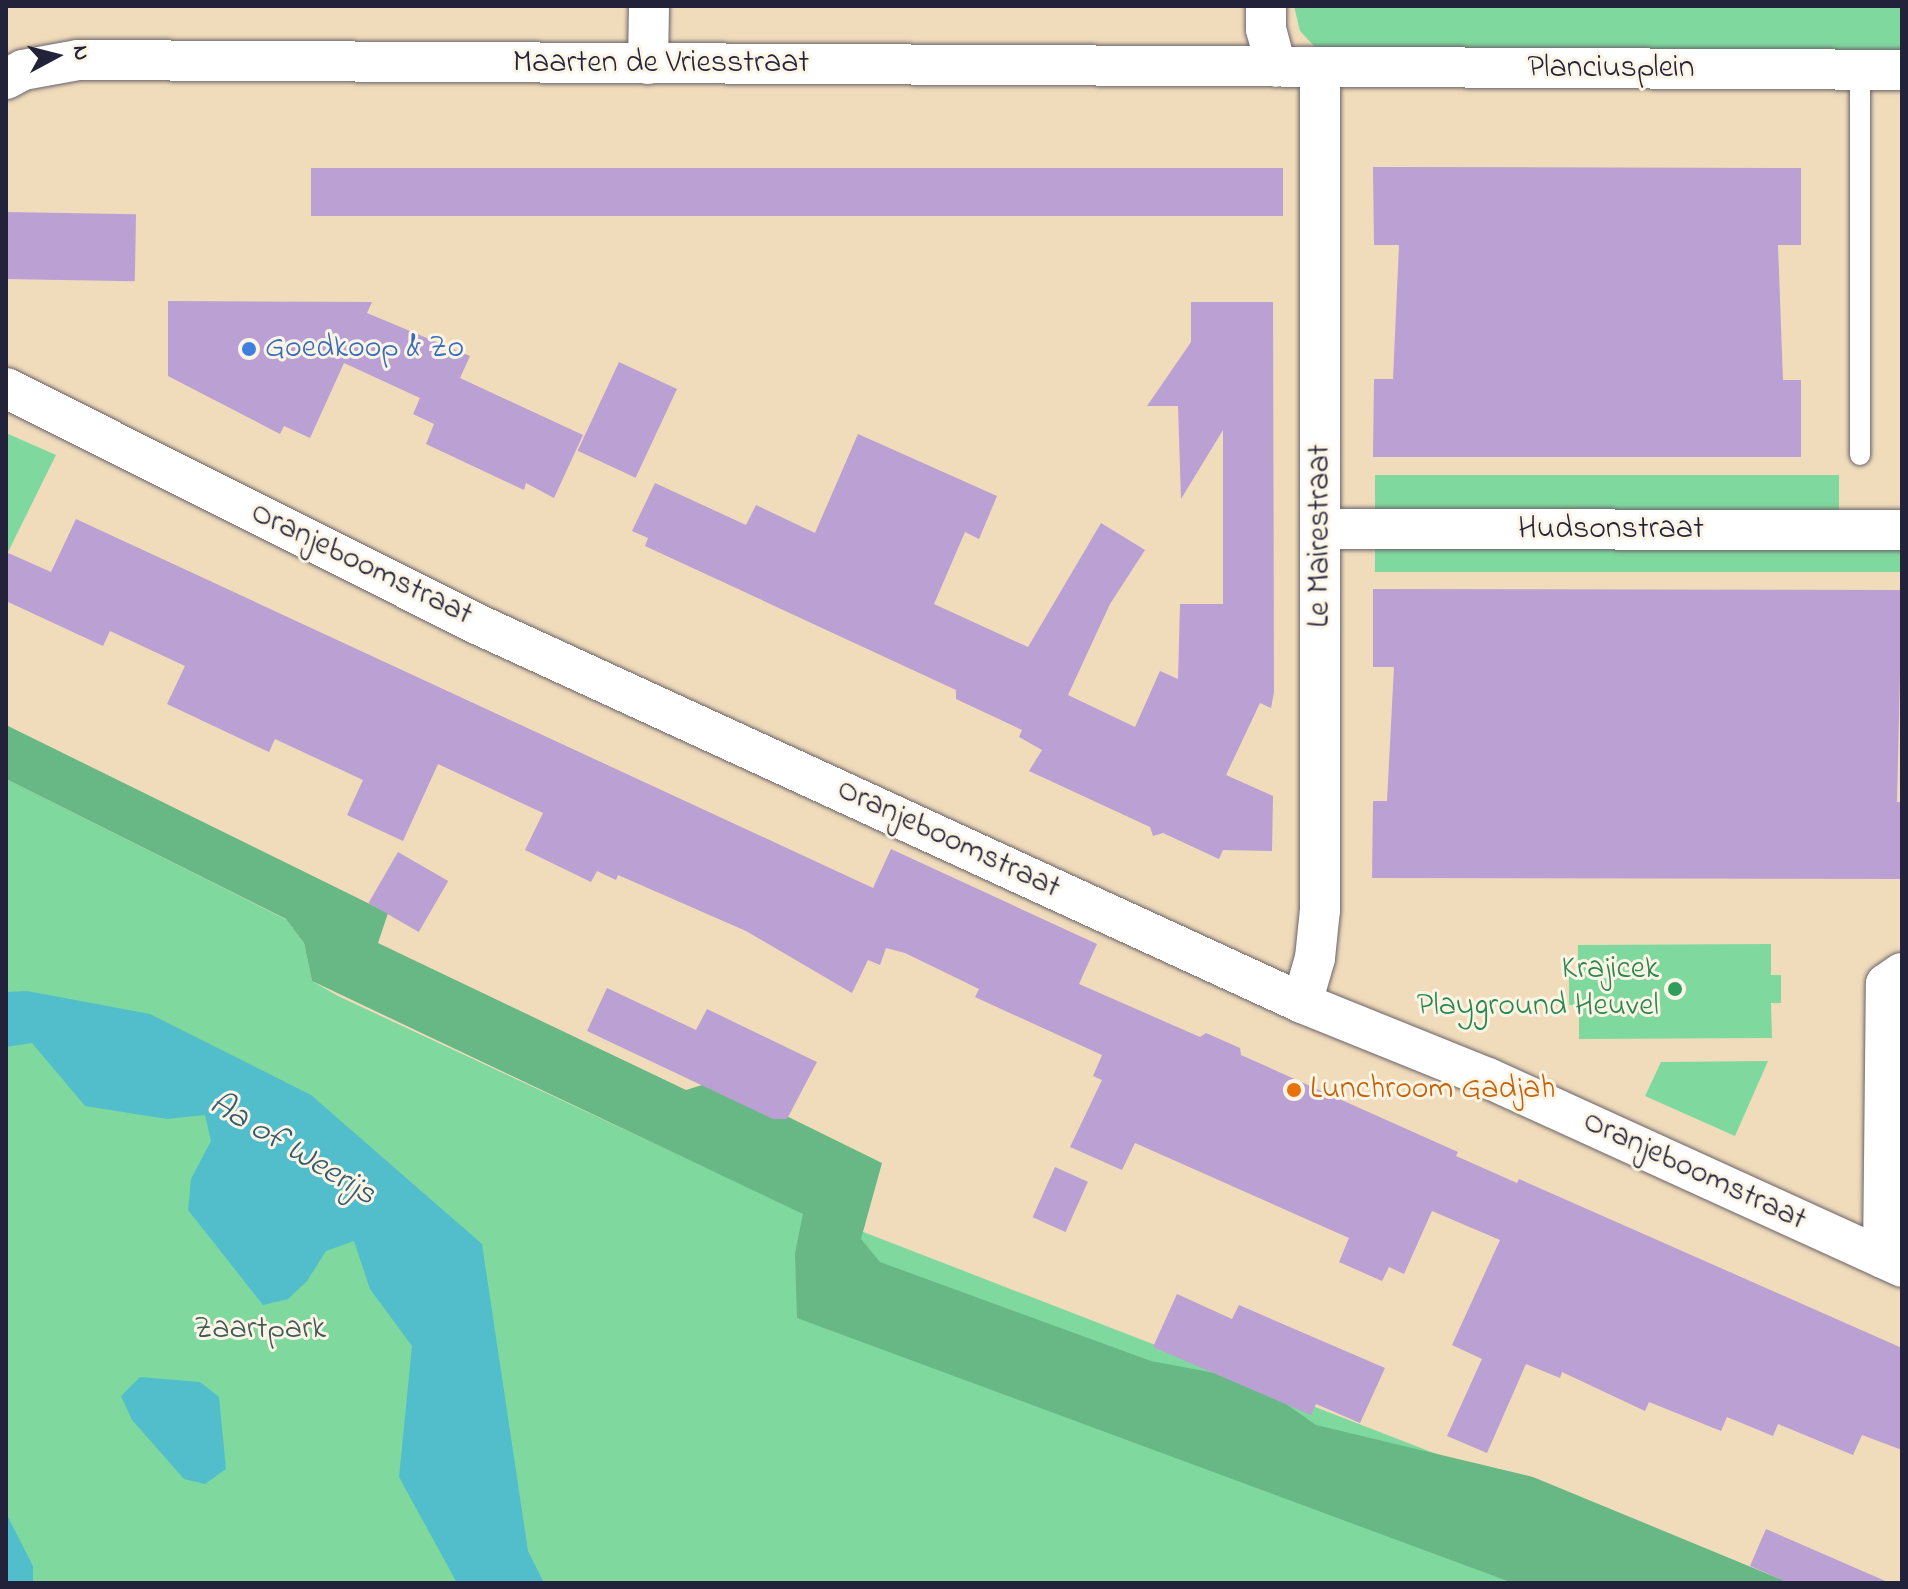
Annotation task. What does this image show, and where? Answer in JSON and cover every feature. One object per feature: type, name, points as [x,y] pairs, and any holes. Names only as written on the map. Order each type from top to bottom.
[{"type":"street","points":[[648,64],[649,6]]},
{"type":"street","points":[[1266,6],[1266,29],[1276,67]]},
{"type":"street","name":"Maarten de Vriesstraat","points":[[6,79],[23,70],[78,60],[1320,67]]},
{"type":"street","name":"Planciusplein","points":[[1320,67],[1902,70]]},
{"type":"street","name":"Le Mairestraat","points":[[1302,1003],[1315,958],[1320,910],[1320,67]]},
{"type":"street","name":"Oranjeboomstraat","points":[[6,388],[477,624],[1302,1003],[1488,1078],[1892,1262]]},
{"type":"street","name":"Hudsonstraat","points":[[1321,529],[1902,530]]},
{"type":"street","points":[[1892,1262],[1886,984],[1902,973]]},
{"type":"lane","points":[[1860,70],[1860,455]]},
{"type":"green space","points":[[1294,6],[1902,6],[1902,52],[1317,49],[1300,31]]},
{"type":"green space","points":[[6,433],[56,455],[6,556]]},
{"type":"green space","points":[[1375,475],[1839,475],[1839,518],[1375,518]]},
{"type":"green space","points":[[1375,541],[1902,541],[1902,572],[1375,572]]},
{"type":"green space","points":[[6,725],[388,913],[378,943],[686,1090],[715,1081],[882,1163],[861,1239],[880,1262],[1151,1361],[1252,1380],[1316,1425],[1533,1477],[1790,1583],[1513,1583],[797,1318],[795,1253],[803,1214],[312,981],[304,943],[286,919],[6,779]]},
{"type":"green space","name":"Zaartpark","points":[[6,779],[287,920],[304,943],[312,981],[338,996],[750,1188],[1769,1583],[6,1583]]},
{"type":"green space","name":"Krajicek Playground Heuvel","points":[[1771,944],[1771,975],[1781,975],[1781,1003],[1771,1003],[1772,1038],[1579,1039],[1579,1005],[1569,1005],[1569,975],[1578,975],[1578,945]]},
{"type":"green space","points":[[1768,1061],[1735,1136],[1645,1096],[1661,1062]]},
{"type":"water","name":"Aa of Weerijs","points":[[27,991],[150,1014],[311,1095],[482,1244],[528,1551],[544,1583],[457,1583],[399,1477],[412,1346],[370,1289],[354,1241],[326,1251],[307,1281],[288,1299],[263,1305],[188,1210],[191,1179],[211,1141],[205,1115],[167,1119],[85,1106],[32,1043],[6,1047],[6,992]]},
{"type":"water","points":[[140,1377],[200,1382],[219,1397],[226,1469],[205,1484],[184,1479],[132,1420],[121,1396]]},
{"type":"water","points":[[6,1513],[33,1566],[33,1583],[6,1583]]},
{"type":"building","points":[[1373,167],[1801,168],[1801,245],[1778,245],[1783,380],[1801,380],[1801,457],[1373,457],[1374,379],[1393,379],[1399,245],[1374,245]]},
{"type":"building","points":[[311,168],[1283,168],[1283,216],[311,216]]},
{"type":"building","points":[[6,212],[136,214],[135,281],[6,279]]},
{"type":"building","points":[[168,301],[372,302],[367,313],[470,356],[460,378],[583,435],[554,498],[526,483],[524,490],[426,444],[434,424],[413,414],[420,398],[344,363],[310,438],[284,426],[280,434],[168,376]]},
{"type":"building","points":[[1191,302],[1273,302],[1274,692],[1271,708],[1260,703],[1226,775],[1273,796],[1272,851],[1223,850],[1219,859],[1163,833],[1153,836],[1150,827],[1029,771],[1042,750],[1019,737],[1022,730],[956,699],[956,690],[645,546],[648,538],[632,531],[655,483],[746,525],[756,505],[815,533],[858,434],[997,496],[979,539],[965,532],[934,604],[1028,647],[1101,523],[1145,550],[1110,604],[1068,695],[1135,727],[1160,671],[1178,679],[1180,604],[1223,604],[1223,430],[1181,499],[1178,406],[1147,406],[1191,342]]},
{"type":"building","points":[[619,362],[677,389],[636,478],[578,451]]},
{"type":"building","points":[[76,519],[873,888],[891,849],[1097,944],[1079,984],[1200,1037],[1206,1033],[1240,1048],[1241,1055],[1458,1152],[1456,1156],[1517,1183],[1519,1179],[1902,1348],[1902,1450],[1862,1435],[1853,1455],[1778,1424],[1773,1436],[1727,1417],[1721,1431],[1649,1402],[1645,1411],[1562,1372],[1560,1378],[1526,1364],[1487,1453],[1447,1436],[1482,1359],[1452,1345],[1500,1240],[1432,1211],[1404,1274],[1389,1267],[1382,1281],[1339,1262],[1349,1238],[1135,1143],[1122,1170],[1070,1147],[1102,1080],[1093,1076],[1102,1055],[975,997],[979,989],[905,953],[886,948],[880,965],[868,960],[852,993],[746,931],[618,875],[616,880],[597,871],[591,882],[525,850],[543,813],[438,764],[403,841],[347,815],[363,780],[275,739],[269,752],[167,704],[185,666],[110,631],[103,646],[6,601],[6,552],[51,572]]},
{"type":"building","points":[[1373,589],[1902,590],[1897,802],[1902,802],[1902,879],[1372,878],[1373,801],[1387,801],[1394,667],[1373,667]]},
{"type":"building","points":[[398,852],[448,881],[419,932],[368,903]]},
{"type":"building","points":[[607,988],[696,1030],[707,1009],[817,1062],[787,1119],[773,1119],[587,1031]]},
{"type":"building","points":[[1055,1167],[1088,1182],[1066,1232],[1033,1217]]},
{"type":"building","points":[[1177,1294],[1232,1319],[1239,1305],[1385,1368],[1360,1423],[1316,1404],[1311,1415],[1153,1347]]},
{"type":"building","points":[[1766,1529],[1890,1583],[1789,1583],[1750,1566]]},
{"type":"place","name":"Goedkoop & Zo","points":[[249,349]]},
{"type":"place","name":"Krajicek Playground Heuvel","points":[[1675,989]]},
{"type":"place","name":"Lunchroom Gadjah","points":[[1294,1090]]}]
